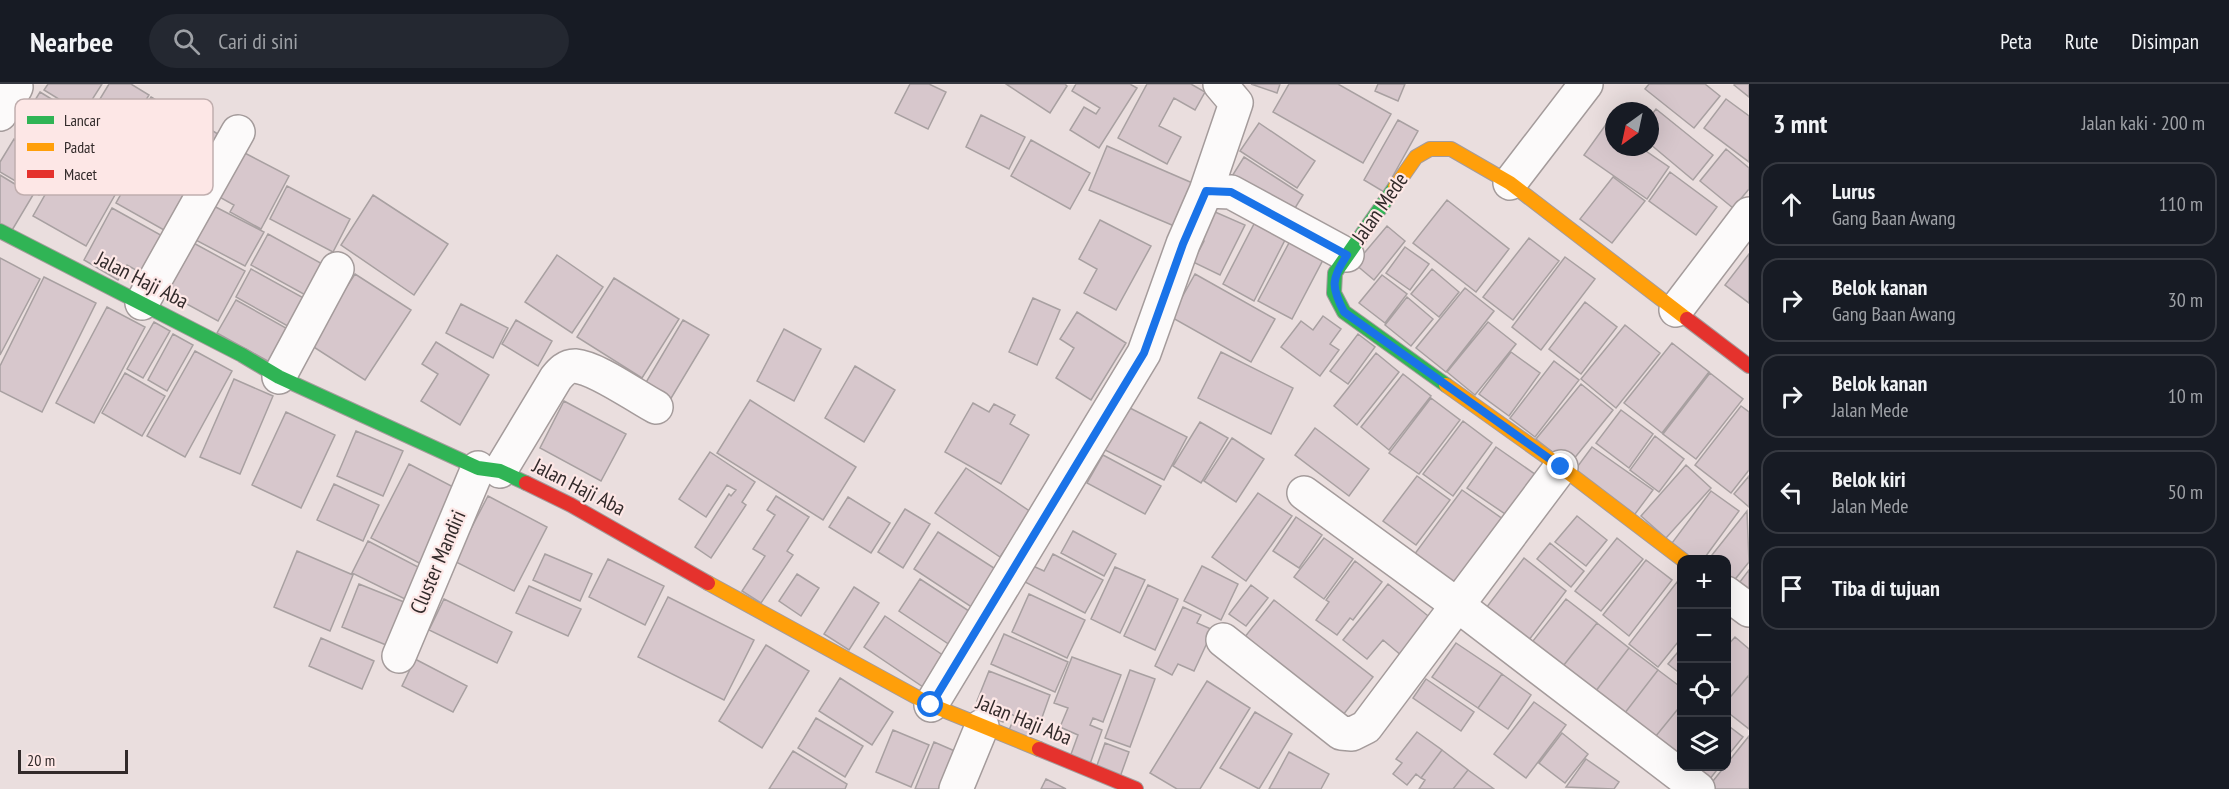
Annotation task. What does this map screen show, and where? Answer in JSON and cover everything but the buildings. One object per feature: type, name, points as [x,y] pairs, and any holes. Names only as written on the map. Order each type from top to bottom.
[{"type":"street","points":[[931,705],[1144,353],[1183,244],[1206,191],[1236,103],[1220,84]]},
{"type":"street","points":[[1510,183],[1586,84]]},
{"type":"street","points":[[213,177],[238,132]]},
{"type":"street","name":"Jalan Mede","points":[[1677,555],[1561,467],[1344,312],[1334,293],[1335,273],[1416,157],[1430,149],[1451,149],[1510,183],[1749,366]]},
{"type":"street","points":[[1206,191],[1231,192],[1347,255]]},
{"type":"street","points":[[142,303],[203,195]]},
{"type":"street","points":[[1676,310],[1749,214]]},
{"type":"street","name":"Jalan Haji Aba","points":[[0,231],[279,376],[489,469],[611,527],[753,609],[931,705],[1136,789]]},
{"type":"street","points":[[279,376],[338,269]]},
{"type":"street","name":"Cluster Mandiri","points":[[399,656],[489,469],[562,370],[573,366],[588,370],[656,407]]},
{"type":"street","points":[[1223,640],[1341,733],[1352,734],[1366,727],[1561,467]]},
{"type":"street","points":[[1304,493],[1456,604],[1698,789]]},
{"type":"street","points":[[1731,596],[1749,610]]},
{"type":"street","points":[[956,789],[982,726]]},
{"type":"traffic: fast","points":[[1395,187],[1335,273],[1334,293],[1344,312],[1446,385]]},
{"type":"traffic: fast","points":[[0,231],[242,355],[279,377],[478,468],[500,471],[526,483]]},
{"type":"traffic: slow","points":[[1395,187],[1416,157],[1430,149],[1451,149],[1510,183],[1687,319]]},
{"type":"traffic: slow","points":[[1446,385],[1561,467],[1677,555]]},
{"type":"traffic: slow","points":[[708,583],[931,705],[1039,749]]},
{"type":"traffic: jam","points":[[1687,319],[1749,366]]},
{"type":"traffic: jam","points":[[526,483],[571,505],[708,583]]},
{"type":"traffic: jam","points":[[1039,749],[1136,789]]},
{"type":"route","points":[[931,705],[1144,353],[1183,244],[1206,191],[1231,192],[1347,255],[1335,273],[1334,293],[1344,312],[1561,467]]}]
